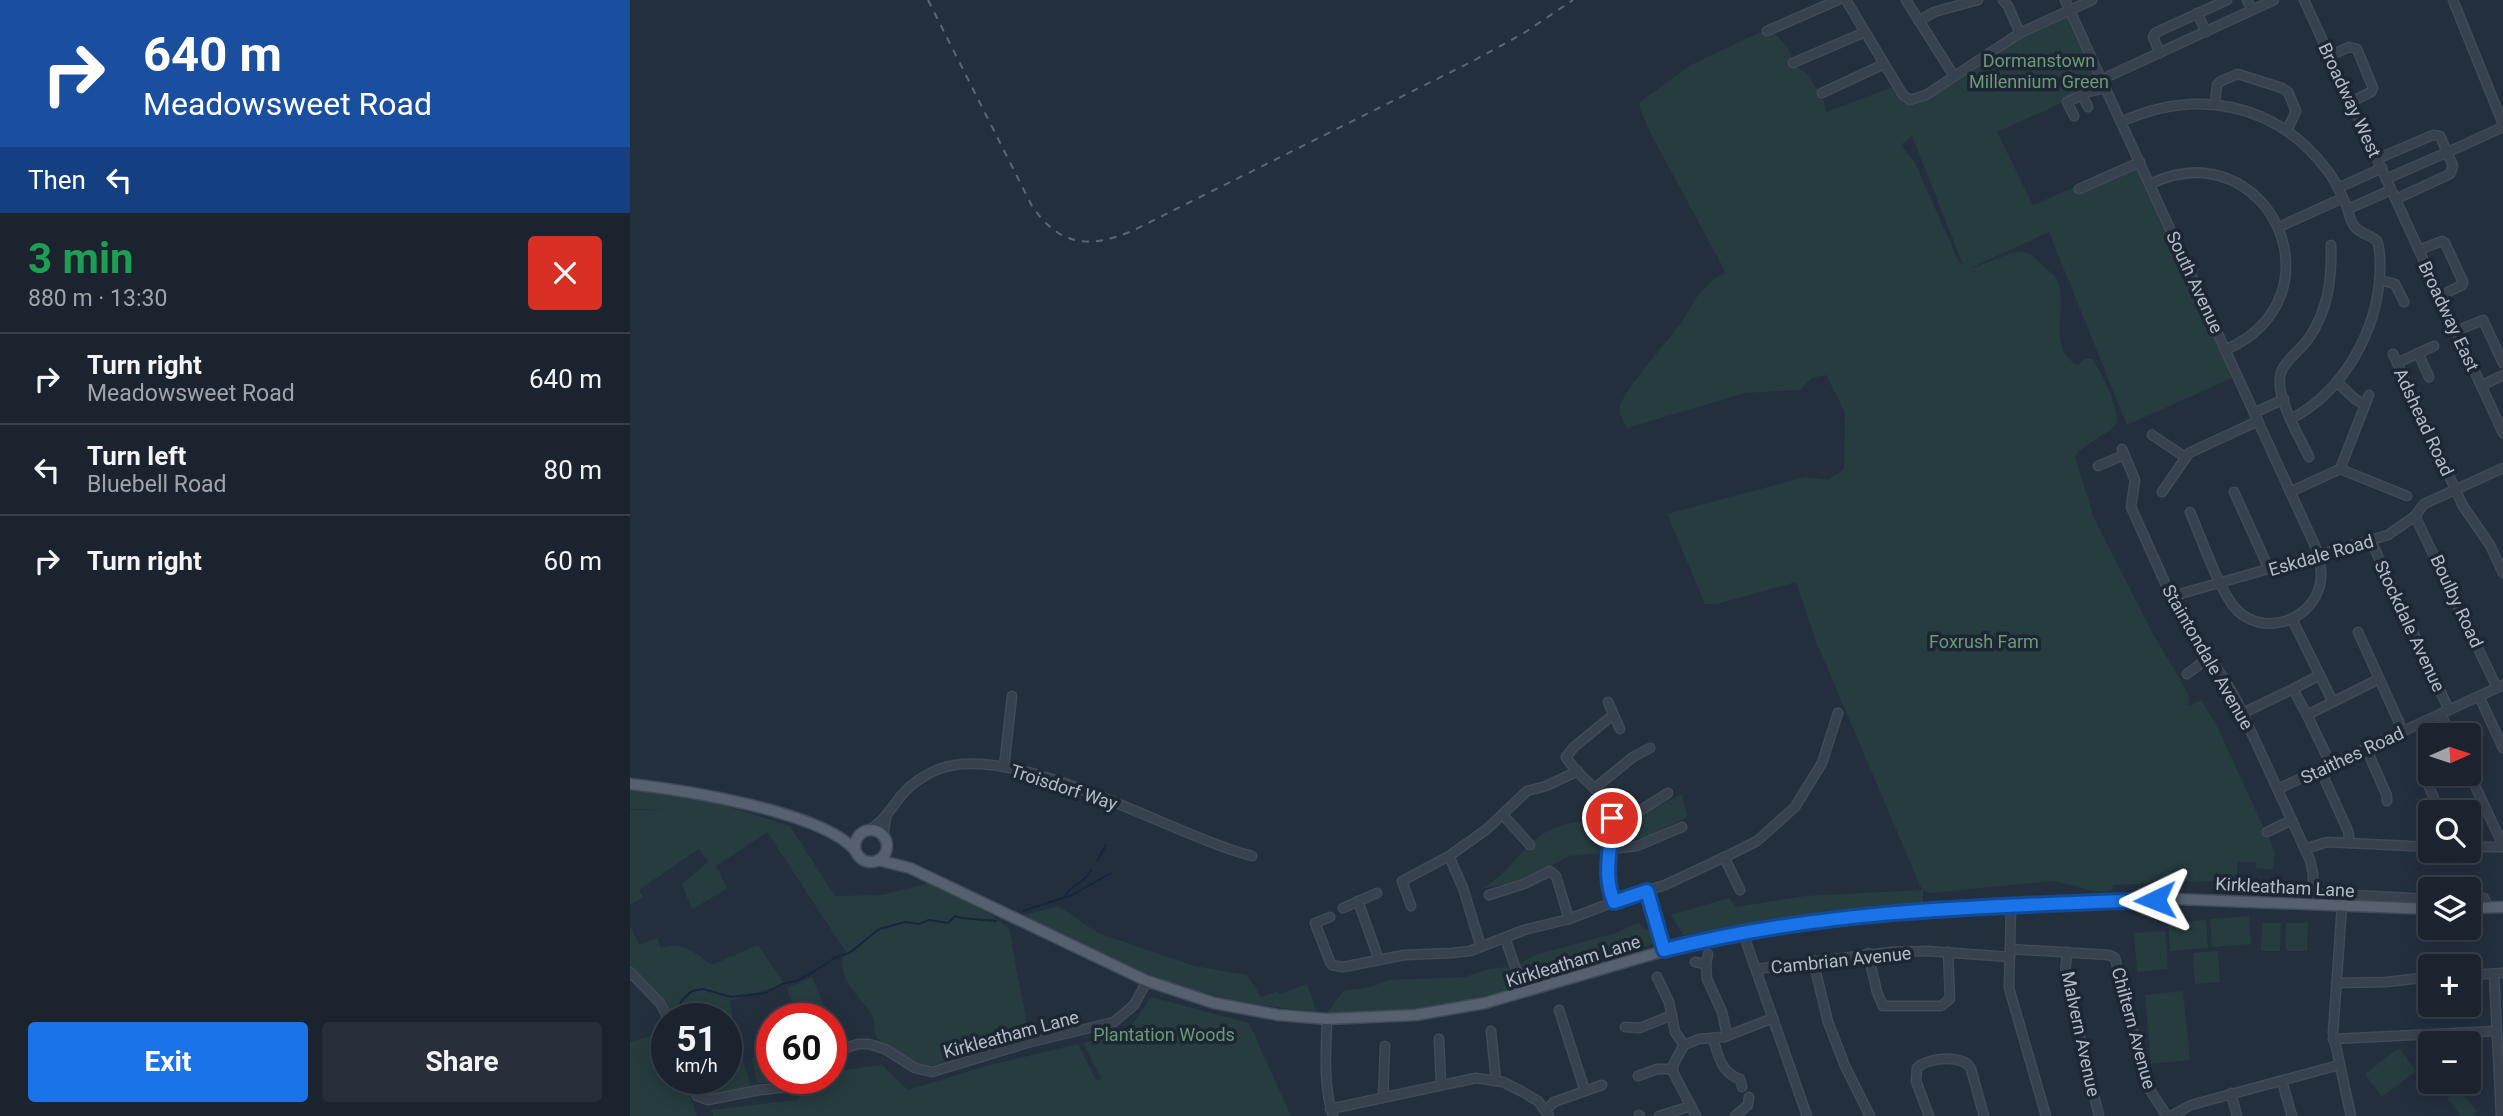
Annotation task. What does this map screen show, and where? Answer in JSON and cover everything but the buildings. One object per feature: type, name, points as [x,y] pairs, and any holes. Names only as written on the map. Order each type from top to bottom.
[{"type":"main road","points":[[630,784],[672,789],[736,802],[830,832],[844,839],[864,861],[878,860],[885,852],[884,839],[876,832],[830,832]]},
{"type":"main road","points":[[855,850],[856,841],[865,832]]},
{"type":"main road","name":"Kirkleatham Lane","points":[[884,839],[893,853],[910,868]]},
{"type":"main road","name":"Kirkleatham Lane","points":[[878,860],[910,868],[1147,981],[1214,1003],[1278,1015],[1327,1019],[1416,1015],[1485,1003],[1664,950],[1743,933],[1849,916],[2185,899],[2313,899],[2342,906],[2418,909]]},
{"type":"main road","points":[[2481,907],[2503,906]]},
{"type":"street","points":[[1767,31],[1838,0]]},
{"type":"street","points":[[1846,0],[1907,99],[1926,95],[2020,33],[2092,0]]},
{"type":"street","points":[[1906,0],[1954,76]]},
{"type":"street","points":[[1919,21],[1934,12],[1978,0]]},
{"type":"street","points":[[2003,0],[2020,33]]},
{"type":"street","name":"South Avenue","points":[[2066,0],[2318,556]]},
{"type":"street","points":[[2160,53],[2153,40],[2154,34],[2227,0]]},
{"type":"street","points":[[2247,0],[2252,10]]},
{"type":"street","points":[[2109,76],[2274,0]]},
{"type":"street","points":[[2305,2],[2316,0]]},
{"type":"street","points":[[2386,179],[2503,126],[2453,0]]},
{"type":"street","name":"Broadway West","points":[[2305,2],[2396,199]]},
{"type":"street","points":[[2197,13],[2206,32]]},
{"type":"street","points":[[1793,63],[1865,32]]},
{"type":"street","points":[[2329,56],[2351,47],[2357,49],[2373,88],[2371,92],[2351,102]]},
{"type":"street","points":[[1822,93],[1884,64]]},
{"type":"street","points":[[2215,104],[2217,85],[2238,74],[2282,88],[2288,92],[2296,111],[2287,131]]},
{"type":"street","points":[[2074,116],[2067,102],[2106,88]]},
{"type":"street","points":[[2082,95],[2088,107]]},
{"type":"street","points":[[2121,122],[2146,111],[2175,104],[2215,104],[2252,113],[2287,131],[2313,154],[2338,188],[2355,227],[2372,236],[2379,245],[2379,280],[2375,309],[2353,360],[2337,382],[2311,407],[2291,419]]},
{"type":"street","points":[[2377,159],[2433,135],[2440,136],[2453,166],[2452,173],[2396,199]]},
{"type":"street","points":[[2079,189],[2140,162]]},
{"type":"street","points":[[2338,188],[2382,168]]},
{"type":"street","points":[[2150,184],[2184,173],[2209,173],[2222,177],[2246,188],[2257,197],[2278,227],[2287,257],[2284,284],[2278,301],[2270,317],[2258,330],[2225,350]]},
{"type":"street","points":[[2348,209],[2391,190]]},
{"type":"street","points":[[2278,227],[2343,198]]},
{"type":"street","name":"Broadway East","points":[[2396,199],[2503,433]]},
{"type":"street","points":[[2419,250],[2442,241],[2449,252],[2463,284],[2440,296]]},
{"type":"street","points":[[2309,457],[2309,446],[2291,419],[2280,380],[2281,370],[2299,351],[2317,323],[2329,289],[2327,262],[2330,245]]},
{"type":"street","points":[[2379,280],[2395,284],[2404,302]]},
{"type":"street","points":[[2456,331],[2483,320],[2503,363]]},
{"type":"street","points":[[2429,377],[2418,353],[2434,345]]},
{"type":"street","name":"Adshead Road","points":[[2418,353],[2395,358],[2463,506],[2490,545],[2503,573]]},
{"type":"street","points":[[2481,386],[2503,375]]},
{"type":"street","points":[[2337,382],[2365,405]]},
{"type":"street","points":[[2290,492],[2340,469],[2369,395]]},
{"type":"street","points":[[2162,492],[2172,485],[2185,457],[2284,399]]},
{"type":"street","points":[[2152,435],[2163,437],[2185,457]]},
{"type":"street","name":"Staintondale Avenue","points":[[2098,466],[2123,452],[2135,484],[2127,505],[2171,596],[2176,598],[2175,606],[2228,684],[2243,713],[2312,867],[2313,899]]},
{"type":"street","name":"Eskdale Road","points":[[2176,598],[2180,594],[2371,541],[2394,532],[2415,516],[2424,504],[2503,468]]},
{"type":"street","points":[[2340,469],[2407,496]]},
{"type":"street","points":[[2234,492],[2269,569]]},
{"type":"street","points":[[2190,512],[2230,602],[2248,618],[2266,623],[2292,619],[2308,607],[2318,591],[2321,574],[2318,556]]},
{"type":"street","name":"Boulby Road","points":[[2415,516],[2500,687]]},
{"type":"street","name":"Stockdale Avenue","points":[[2371,541],[2448,723]]},
{"type":"street","points":[[2292,619],[2333,702]]},
{"type":"street","points":[[2358,632],[2403,731]]},
{"type":"street","points":[[2188,674],[2209,657]]},
{"type":"street","points":[[2243,713],[2318,676]]},
{"type":"street","points":[[2307,715],[2379,679]]},
{"type":"street","name":"Staithes Road","points":[[2278,789],[2500,687]]},
{"type":"street","points":[[2293,689],[2331,765]]},
{"type":"street","points":[[1004,767],[1012,696]]},
{"type":"street","points":[[2479,696],[2503,748]]},
{"type":"street","points":[[1608,702],[1620,729]]},
{"type":"street","points":[[1330,917],[1315,923],[1332,965],[1343,967],[1404,954],[1451,953],[1481,947],[1524,930],[1569,919],[1665,885],[1757,841],[1795,807],[1822,763],[1838,713]]},
{"type":"street","points":[[1613,715],[1574,747],[1566,757],[1595,788],[1609,808],[1612,821],[1607,882],[1614,902]]},
{"type":"street","points":[[1595,788],[1633,757],[1650,748]]},
{"type":"street","points":[[2366,748],[2387,796],[2386,801]]},
{"type":"street","name":"Troisdorf Way","points":[[865,832],[887,816],[911,786],[937,770],[964,763],[1004,767],[1040,776],[1116,803],[1232,851],[1252,856]]},
{"type":"street","points":[[2320,769],[2348,831],[2350,843]]},
{"type":"street","points":[[1411,906],[1402,881],[1449,856],[1503,815],[1527,791],[1546,786],[1578,771]]},
{"type":"street","points":[[2475,786],[2502,847],[2481,847]]},
{"type":"street","points":[[1612,821],[1633,815],[1668,793]]},
{"type":"street","points":[[1503,815],[1530,845]]},
{"type":"street","name":"Troisdorf Way","points":[[884,839],[887,816]]},
{"type":"street","points":[[2267,832],[2292,820]]},
{"type":"street","points":[[1609,849],[1637,846],[1682,827]]},
{"type":"street","points":[[2305,849],[2322,842],[2418,846]]},
{"type":"street","points":[[1449,856],[1458,874],[1481,947]]},
{"type":"street","points":[[1724,857],[1740,890]]},
{"type":"street","points":[[1489,895],[1524,884],[1550,871],[1556,876],[1569,919]]},
{"type":"street","points":[[1647,891],[1664,950]]},
{"type":"street","points":[[1343,908],[1377,893]]},
{"type":"street","points":[[2481,898],[2484,898],[2488,907]]},
{"type":"street","name":"Kirkleatham Lane","points":[[2313,899],[2418,899]]},
{"type":"street","points":[[1358,901],[1378,960]]},
{"type":"street","points":[[2011,906],[2010,988],[2046,1116]]},
{"type":"street","points":[[2342,906],[2333,1039],[2351,1116]]},
{"type":"street","points":[[1743,933],[1807,1116]]},
{"type":"street","points":[[1505,938],[1524,992]]},
{"type":"street","name":"Chiltern Avenue","points":[[2010,953],[2067,952],[2109,955],[2115,958],[2146,1084],[2173,1115]]},
{"type":"street","name":"Malvern Avenue","points":[[2067,952],[2065,976],[2099,1116]]},
{"type":"street","points":[[1868,953],[1883,1006],[1941,1006],[1946,1003],[1950,999],[1948,953]]},
{"type":"street","name":"Cambrian Avenue","points":[[1756,969],[1868,953],[2010,953]]},
{"type":"street","points":[[1708,954],[1707,979],[1722,1012],[1727,1035]]},
{"type":"street","points":[[1813,960],[1828,1022],[1845,1066],[1870,1116]]},
{"type":"street","points":[[1695,962],[1706,964]]},
{"type":"street","points":[[630,972],[660,1003]]},
{"type":"street","points":[[2498,974],[2496,1031],[2500,1043],[2501,1116]]},
{"type":"street","points":[[1657,977],[1669,1002],[1675,1032],[1684,1045]]},
{"type":"street","points":[[2336,983],[2418,978]]},
{"type":"street","name":"Kirkleatham Lane","points":[[847,1048],[869,1044],[885,1049],[915,1068],[932,1072],[1027,1043],[1114,1022],[1130,1011],[1147,981]]},
{"type":"street","points":[[1559,1010],[1585,1091]]},
{"type":"street","points":[[1625,1027],[1640,1027],[1672,1015]]},
{"type":"street","points":[[1696,1116],[1673,1069],[1676,1057],[1684,1045],[1727,1035],[1773,1018]]},
{"type":"street","points":[[1327,1019],[1326,1066],[1332,1112],[1441,1084],[1476,1078],[1496,1081],[1521,1091],[1538,1101],[1548,1113],[1554,1102],[1602,1085]]},
{"type":"street","points":[[2333,1039],[2496,1031]]},
{"type":"street","points":[[1493,1033],[1496,1081]]},
{"type":"street","points":[[1713,1038],[1724,1068],[1727,1073],[1740,1079],[1742,1087]]},
{"type":"street","points":[[1441,1084],[1442,1041]]},
{"type":"street","points":[[1383,1098],[1387,1050]]},
{"type":"street","points":[[1929,1116],[1916,1081],[1917,1068],[1929,1060],[1963,1060],[1969,1064],[1984,1116]]},
{"type":"street","points":[[2173,1115],[2191,1105],[2339,1065]]},
{"type":"street","points":[[1637,1076],[1657,1069],[1673,1069]]},
{"type":"street","points":[[2282,1080],[2292,1116]]},
{"type":"street","points":[[2231,1093],[2237,1116]]},
{"type":"street","points":[[695,1094],[708,1100],[739,1094]]},
{"type":"street","points":[[1735,1116],[1751,1104]]},
{"type":"street","points":[[1659,1116],[1691,1106]]},
{"type":"green space","name":"Foxrush Farm","points":[[2068,17],[2099,86],[1997,132],[2033,205],[2075,187],[2078,193],[2136,165],[2232,378],[2127,425],[2049,232],[1971,268],[2023,252],[2033,256],[2057,279],[2060,289],[2060,338],[2063,349],[2068,358],[2078,365],[2085,359],[2092,359],[2109,390],[2116,414],[2117,423],[2084,447],[2075,457],[2094,518],[2153,634],[2189,695],[2188,706],[2201,700],[2215,722],[2275,852],[2273,870],[2256,868],[2256,862],[2238,862],[2236,880],[2113,885],[2112,890],[2106,892],[2051,881],[1931,893],[1923,891],[1923,906],[1803,915],[1683,935],[1671,915],[1729,898],[1736,907],[1805,896],[1922,890],[1815,639],[1796,582],[1717,604],[1705,604],[1667,514],[1805,477],[1829,480],[1844,469],[1845,412],[1826,375],[1812,378],[1800,390],[1745,393],[1627,428],[1620,414],[1620,404],[1633,383],[1681,323],[1698,295],[1714,279],[1726,273],[1651,134],[1640,109],[1640,102],[1691,65],[1769,28],[1788,47],[1793,63],[1809,76],[1814,86],[1822,93],[1826,112],[1893,87],[1903,103],[1913,105],[1929,98],[2019,36]],"holes":[[[1912,136],[1964,267],[1957,258],[1915,163],[1901,145]]]},
{"type":"green space","points":[[630,789],[697,797],[790,826],[835,896],[883,895],[928,883],[988,913],[1009,928],[1029,1036],[924,1068],[887,1046],[876,1035],[871,1013],[845,977],[842,969],[846,952],[767,832],[716,866],[727,888],[692,910],[682,884],[708,862],[699,849],[639,890],[643,897],[630,905],[630,810],[673,809],[630,809]]},
{"type":"green space","points":[[1682,794],[1687,817],[1648,836],[1616,844],[1603,853],[1569,856],[1525,880],[1480,889],[1490,884],[1546,832],[1569,824],[1610,816],[1611,824],[1648,811]]},
{"type":"green space","points":[[1058,906],[1098,933],[1194,966],[1247,975],[1261,997],[1278,991],[1280,994],[1307,984],[1316,1011],[1237,1001],[1200,992],[1130,967],[1025,915]]},
{"type":"green space","points":[[2249,916],[2251,944],[2212,947],[2210,919]]},
{"type":"green space","points":[[2206,920],[2208,948],[2170,951],[2168,923]]},
{"type":"green space","points":[[1639,922],[1645,930],[1653,929],[1654,943],[1606,962],[1533,982],[1525,979],[1519,964],[1535,955],[1616,933]]},
{"type":"green space","points":[[2262,923],[2281,923],[2280,951],[2261,951]]},
{"type":"green space","points":[[2286,923],[2308,923],[2307,951],[2286,951]]},
{"type":"green space","points":[[630,925],[639,945],[657,938],[661,948],[683,947],[712,965],[758,945],[785,984],[730,1003],[664,1003],[630,967]]},
{"type":"green space","points":[[2165,931],[2168,969],[2137,972],[2134,933]]},
{"type":"green space","points":[[2218,951],[2220,982],[2195,984],[2193,953]]},
{"type":"green space","points":[[1505,967],[1512,970],[1511,989],[1464,1002],[1433,1009],[1328,1012],[1343,991],[1371,987],[1389,980],[1465,977]]},
{"type":"green space","points":[[812,977],[823,1003],[792,1003],[787,988]]},
{"type":"green space","points":[[2183,991],[2190,1060],[2151,1064],[2145,995]]},
{"type":"green space","name":"Plantation Woods","points":[[1151,997],[1249,1023],[1291,1116],[713,1116],[711,1110],[796,1100],[804,1094],[847,1094],[847,1070],[882,1065],[908,1090],[986,1066],[1078,1044],[1096,1080],[1101,1079],[1083,1043],[1127,1032]]},
{"type":"green space","points":[[651,1036],[651,1094],[689,1094],[697,1116],[630,1116],[630,1042]]},
{"type":"green space","points":[[2399,1048],[2416,1071],[2382,1097],[2365,1074]]},
{"type":"green space","points":[[742,1056],[751,1087],[742,1090]]},
{"type":"green space","points":[[756,1057],[756,1078],[752,1058]]},
{"type":"green space","points":[[703,1094],[727,1094],[713,1098]]},
{"type":"green space","points":[[2452,1094],[2463,1094],[2477,1112],[2473,1116],[2461,1116],[2447,1098]]},
{"type":"waterway","points":[[1097,861],[1106,845]]},
{"type":"waterway","points":[[1065,896],[1091,871]]},
{"type":"waterway","points":[[1023,911],[1072,895],[1111,873]]},
{"type":"waterway","points":[[681,1003],[692,991],[703,989],[731,997],[766,993],[782,984],[796,981],[833,959],[851,952],[879,929],[905,922],[919,924],[929,920],[948,923],[955,916],[996,921]]},
{"type":"railway","points":[[928,0],[1032,206],[1042,219],[1064,236],[1089,242],[1132,231],[1473,61],[1524,33],[1573,0]]},
{"type":"route","points":[[1612,818],[1606,874],[1609,891],[1614,902],[1647,891],[1664,950],[1771,927],[1849,916],[1932,909],[2155,900]]},
{"type":"park label","name":"Dormanstown Millennium Green","points":[[2039,70]]}]
